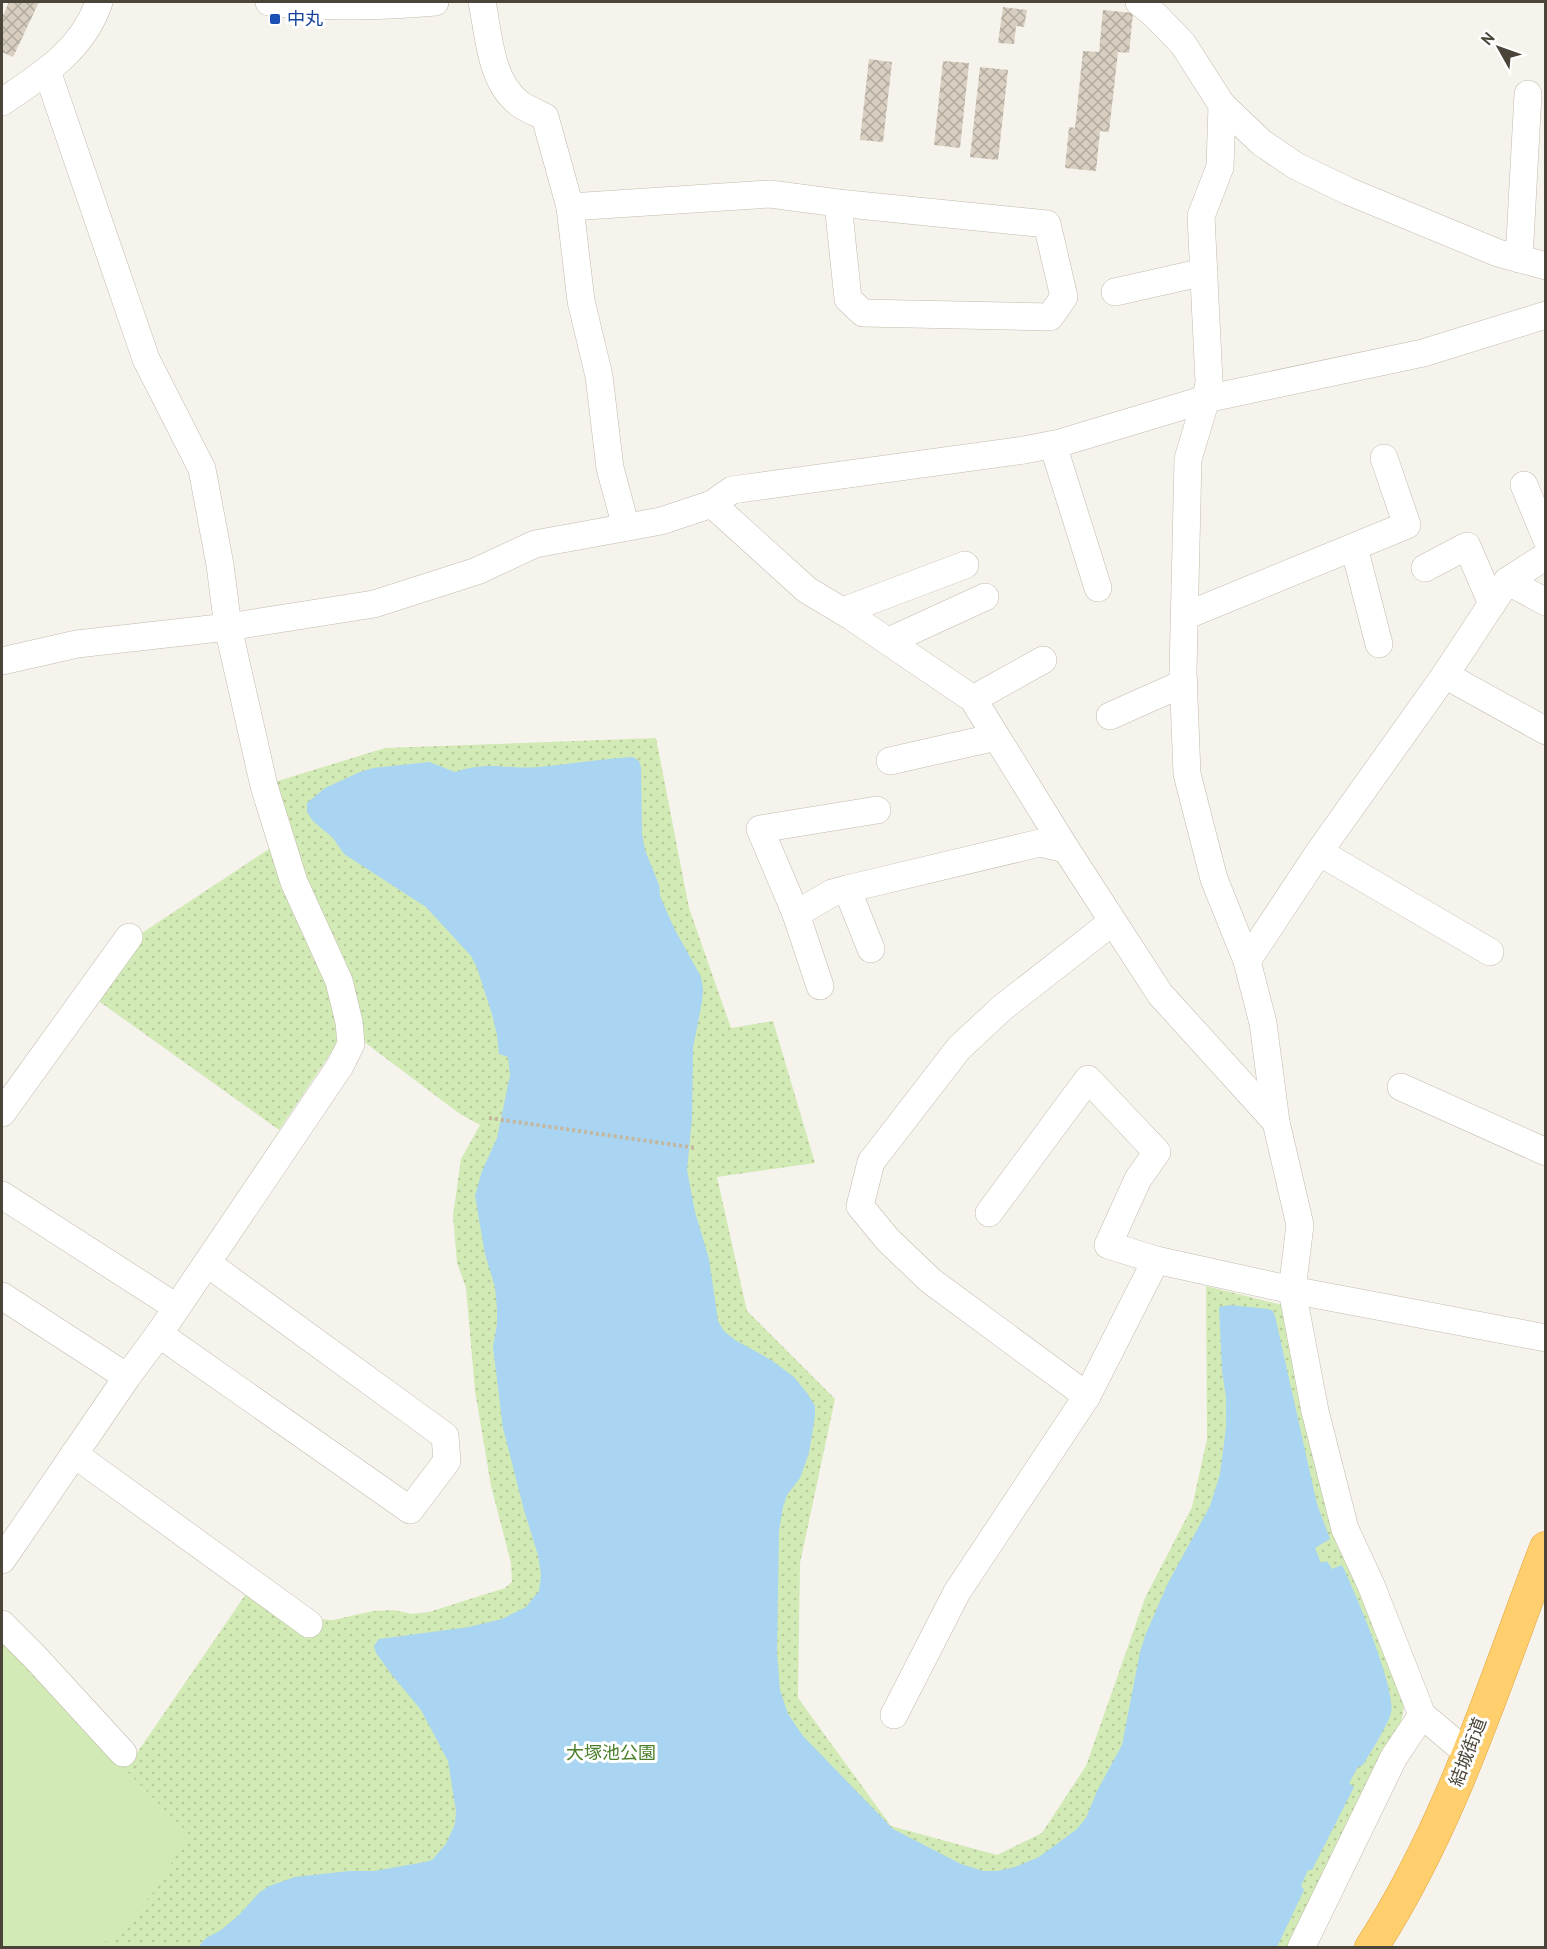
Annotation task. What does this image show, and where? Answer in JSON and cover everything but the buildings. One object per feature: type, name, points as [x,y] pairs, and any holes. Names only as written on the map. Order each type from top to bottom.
[{"type":"highway","name":"結城街道","points":[[1371,1947],[1410,1882],[1442,1817],[1545,1548]]},
{"type":"street","points":[[2,102],[47,71],[76,45],[87,30],[99,2]]},
{"type":"street","points":[[269,2],[346,8],[435,2]]},
{"type":"street","points":[[482,2],[492,53],[501,83],[519,104],[544,117],[570,207],[581,300],[599,376],[610,468],[626,527]]},
{"type":"street","points":[[1139,2],[1183,44],[1222,105],[1262,143],[1296,166],[1348,191],[1498,253],[1545,266]]},
{"type":"street","points":[[2,1560],[159,1334],[340,1066],[351,1044],[350,1022],[339,981],[294,882],[264,786],[228,627],[220,565],[202,469],[146,359],[47,71]]},
{"type":"street","points":[[1519,259],[1528,94]]},
{"type":"street","points":[[1222,105],[1220,167],[1201,216],[1209,382],[1188,459],[1184,683],[1186,774],[1214,879],[1247,961],[1263,1023],[1276,1122],[1300,1225],[1292,1290],[1315,1412],[1345,1529],[1371,1585],[1422,1716],[1459,1746],[1472,1743]]},
{"type":"street","points":[[570,207],[770,194],[1047,224],[1064,297],[1050,317],[863,313],[848,299],[838,203]]},
{"type":"street","points":[[1115,292],[1204,272]]},
{"type":"street","points":[[2,661],[77,644],[228,627],[374,604],[477,571],[535,544],[661,521],[712,504],[732,490],[1053,445],[1206,399],[1423,353],[1545,315]]},
{"type":"street","points":[[1053,445],[1098,588]]},
{"type":"street","points":[[1185,616],[1407,525],[1384,458]]},
{"type":"street","points":[[1524,485],[1545,538]]},
{"type":"street","points":[[712,504],[807,590],[889,641],[973,699],[1112,922],[1160,994],[1276,1122]]},
{"type":"street","points":[[1425,568],[1467,546],[1492,604]]},
{"type":"street","points":[[1354,547],[1379,644]]},
{"type":"street","points":[[1247,961],[1319,852],[1445,675],[1508,581],[1545,556]]},
{"type":"street","points":[[843,611],[965,565]]},
{"type":"street","points":[[1508,581],[1545,602]]},
{"type":"street","points":[[889,641],[985,597]]},
{"type":"street","points":[[973,699],[1043,660]]},
{"type":"street","points":[[1445,675],[1545,731]]},
{"type":"street","points":[[1110,716],[1184,683]]},
{"type":"street","points":[[890,761],[996,736]]},
{"type":"street","points":[[820,986],[795,914],[760,829],[877,810]]},
{"type":"street","points":[[795,914],[832,893],[847,889],[1040,843],[1066,849]]},
{"type":"street","points":[[1319,852],[1490,952]]},
{"type":"street","points":[[847,889],[871,949]]},
{"type":"street","points":[[1087,1396],[931,1281],[888,1240],[860,1206],[871,1162],[959,1048],[1002,1008],[1112,922]]},
{"type":"street","points":[[2,1113],[129,937]]},
{"type":"street","points":[[989,1213],[1088,1079],[1157,1152],[1138,1179],[1108,1245],[1156,1260],[1292,1290],[1545,1338]]},
{"type":"street","points":[[1401,1087],[1545,1152]]},
{"type":"street","points":[[2,1195],[176,1307]]},
{"type":"street","points":[[894,1714],[957,1592],[1087,1396],[1156,1260]]},
{"type":"street","points":[[159,1334],[410,1510],[447,1461],[445,1436],[207,1263]]},
{"type":"street","points":[[2,1296],[127,1377]]},
{"type":"street","points":[[74,1454],[309,1624]]},
{"type":"street","points":[[2,1624],[123,1753]]},
{"type":"street","points":[[1301,1947],[1394,1757],[1422,1716]]},
{"type":"path","points":[[489,1118],[696,1148]]},
{"type":"green space","name":"大塚池公園","points":[[656,738],[689,908],[731,1028],[773,1021],[815,1163],[717,1177],[747,1311],[835,1399],[800,1563],[798,1698],[891,1826],[997,1855],[1042,1833],[1086,1766],[1145,1598],[1192,1507],[1207,1439],[1206,1286],[1286,1306],[1387,1638],[1404,1707],[1401,1723],[1291,1947],[2,1947],[2,1636],[130,1763],[248,1591],[315,1619],[333,1620],[373,1611],[393,1610],[412,1614],[429,1612],[505,1588],[512,1582],[511,1563],[491,1486],[475,1391],[466,1288],[457,1263],[453,1216],[461,1159],[480,1125],[460,1114],[359,1038],[343,1035],[279,1130],[93,997],[139,935],[284,839],[271,783],[385,748]]},
{"type":"green space","points":[[2,1645],[188,1833],[158,1887],[116,1935],[96,1947],[2,1947]]},
{"type":"water","name":"大塚池公園","points":[[633,757],[639,761],[641,767],[642,834],[645,850],[659,885],[660,896],[674,928],[701,977],[703,989],[693,1048],[692,1118],[687,1170],[695,1212],[709,1259],[718,1321],[724,1331],[735,1340],[771,1360],[794,1377],[815,1406],[809,1453],[800,1478],[787,1495],[779,1531],[777,1653],[780,1690],[788,1714],[803,1736],[893,1829],[961,1864],[983,1871],[1015,1867],[1039,1857],[1077,1829],[1086,1818],[1097,1791],[1122,1745],[1145,1636],[1168,1583],[1210,1506],[1220,1474],[1226,1428],[1226,1397],[1222,1371],[1219,1307],[1230,1305],[1273,1311],[1317,1504],[1330,1539],[1315,1548],[1321,1563],[1327,1561],[1332,1569],[1342,1565],[1373,1640],[1388,1684],[1391,1701],[1391,1713],[1386,1724],[1363,1765],[1358,1767],[1349,1783],[1354,1787],[1312,1870],[1308,1870],[1301,1886],[1304,1890],[1277,1947],[198,1947],[206,1938],[221,1930],[239,1915],[259,1893],[269,1886],[295,1877],[349,1871],[374,1871],[432,1860],[446,1844],[455,1824],[456,1811],[448,1761],[421,1710],[392,1675],[376,1653],[374,1646],[379,1639],[469,1627],[502,1619],[526,1607],[539,1591],[541,1575],[538,1555],[503,1428],[493,1347],[497,1324],[495,1287],[485,1254],[475,1196],[482,1171],[497,1138],[510,1075],[508,1057],[499,1054],[492,1014],[471,956],[426,907],[344,854],[333,838],[313,821],[307,812],[307,803],[325,788],[373,768],[429,762],[455,772],[488,766],[527,768]]},
{"type":"place","name":"中丸","points":[[275,19]]}]
